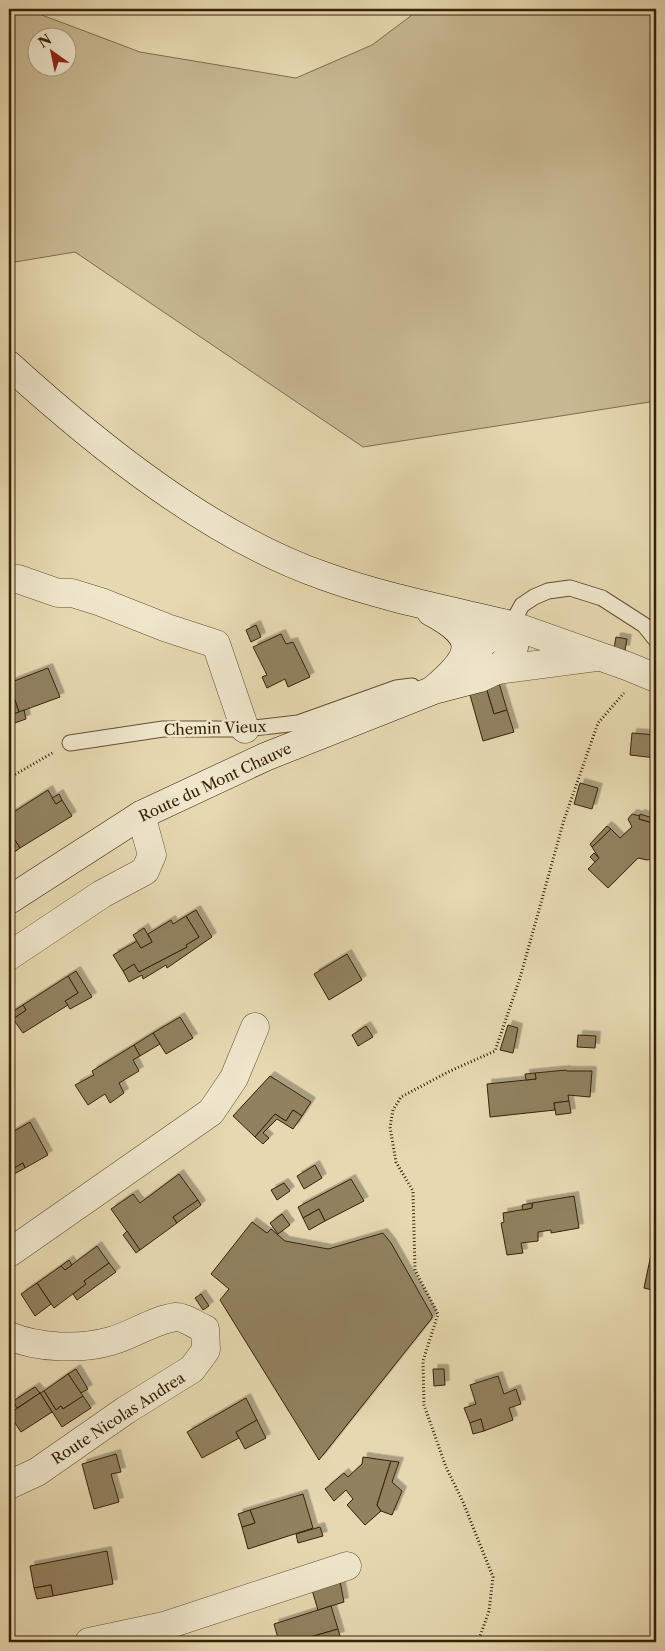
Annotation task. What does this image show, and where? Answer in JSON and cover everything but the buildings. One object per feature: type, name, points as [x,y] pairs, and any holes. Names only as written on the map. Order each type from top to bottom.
[{"type":"street","points":[[9,365],[97,440],[177,499],[245,541],[323,576],[416,604],[511,625],[655,676]]},
{"type":"street","points":[[18,579],[58,593],[72,593],[101,602],[167,628],[216,644],[245,729]]},
{"type":"street","points":[[416,604],[454,626],[466,651],[487,668],[497,670],[600,656]]},
{"type":"street","points":[[427,693],[451,674],[466,651],[511,625]]},
{"type":"street","points":[[497,670],[513,652],[515,642],[511,625]]},
{"type":"street","name":"Route du Mont Chauve","points":[[9,900],[141,815],[265,757],[427,693],[480,678],[497,670]]},
{"type":"street","points":[[9,956],[102,894],[145,871],[152,855],[141,815]]},
{"type":"street","points":[[9,1253],[211,1112],[234,1078],[255,1027]]},
{"type":"street","name":"Route Nicolas Andrea","points":[[9,1336],[20,1341],[69,1347],[111,1342],[160,1321],[178,1317],[205,1329],[206,1350],[192,1369],[126,1410],[37,1472],[9,1484]]},
{"type":"street","points":[[89,1642],[164,1626],[347,1566]]},
{"type":"lane","points":[[511,625],[522,605],[534,597],[548,591],[570,588],[602,598],[644,625],[656,640]]},
{"type":"lane","name":"Chemin Vieux","points":[[70,743],[163,729],[245,729],[298,723],[396,688],[412,686],[427,693]]},
{"type":"path","points":[[478,1642],[489,1611],[492,1577],[463,1502],[446,1467],[424,1405],[423,1361],[438,1314],[415,1270],[413,1192],[396,1162],[390,1127],[393,1110],[401,1097],[450,1070],[495,1051],[520,978],[564,820],[598,723],[627,689]]},
{"type":"path","points":[[9,778],[70,743]]},
{"type":"shaded area","points":[[9,9],[26,9],[76,28],[28,28],[28,78],[78,78],[78,29],[140,52],[296,78],[372,45],[420,9],[656,9],[656,401],[363,447],[75,252],[9,263]]}]
